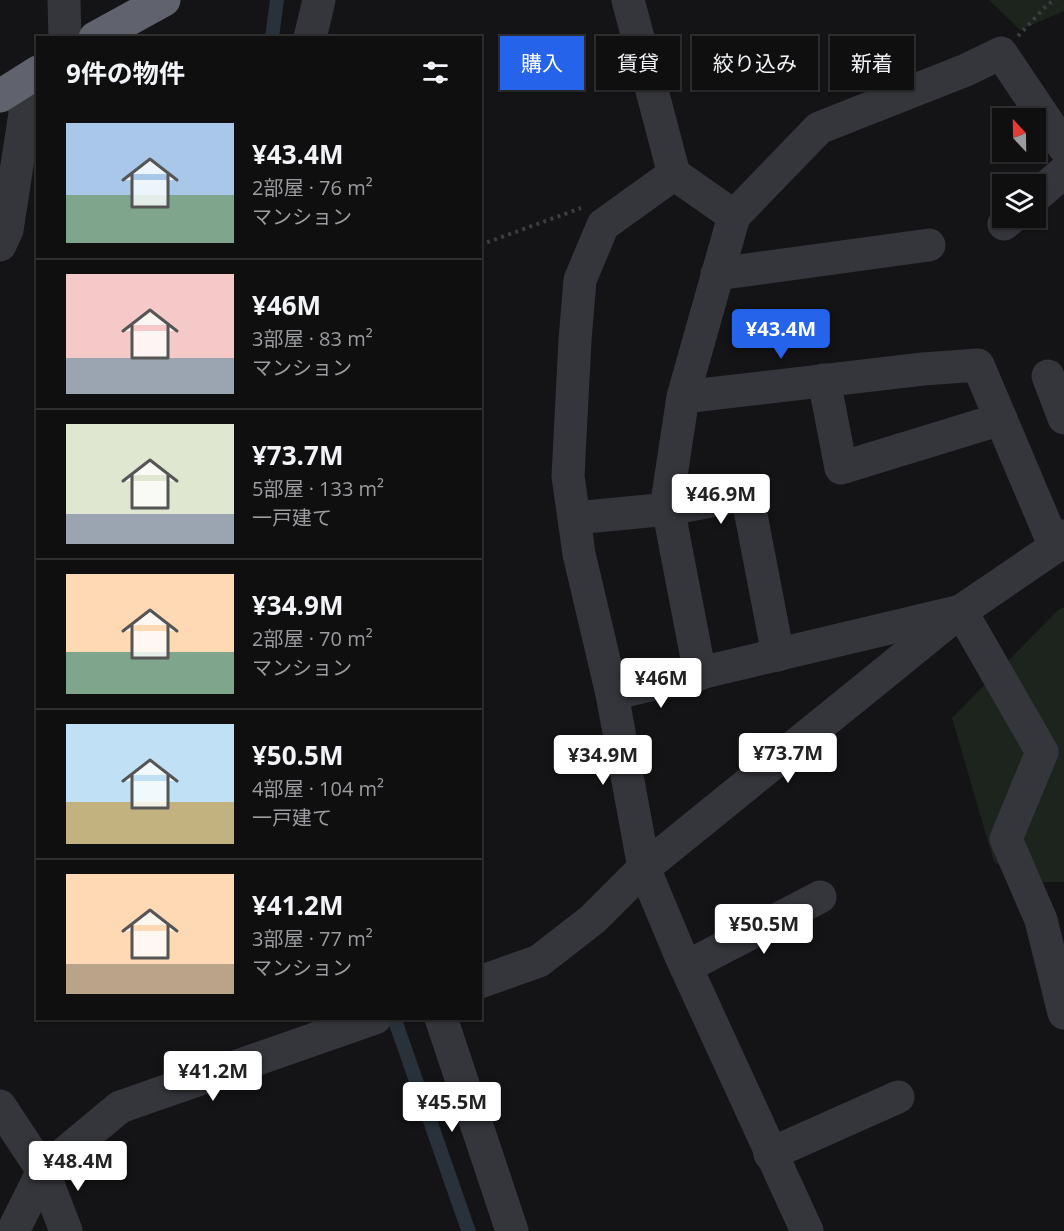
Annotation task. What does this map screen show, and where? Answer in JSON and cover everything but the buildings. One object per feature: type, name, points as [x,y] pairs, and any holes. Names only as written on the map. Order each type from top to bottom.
[{"type":"highway","points":[[98,36],[164,0]]},
{"type":"street","points":[[64,0],[65,36]]},
{"type":"street","points":[[310,36],[319,0]]},
{"type":"street","points":[[628,0],[674,174],[734,216]]},
{"type":"street","points":[[700,674],[667,502],[683,397],[734,216],[819,128],[1001,54],[1064,147]]},
{"type":"street","points":[[0,245],[7,230],[26,107],[16,86]]},
{"type":"street","points":[[1046,188],[1064,172]]},
{"type":"street","points":[[674,174],[603,225],[580,280],[568,476],[579,554],[612,694],[644,868],[770,1154],[807,1231]]},
{"type":"street","points":[[717,274],[929,245]]},
{"type":"street","points":[[482,981],[539,961],[592,919],[644,868],[961,610],[1059,541],[978,365],[683,397]]},
{"type":"street","points":[[1048,376],[1064,418]]},
{"type":"street","points":[[824,380],[841,468],[1001,419]]},
{"type":"street","points":[[574,518],[669,509],[747,494],[778,655]]},
{"type":"street","points":[[612,694],[961,610]]},
{"type":"street","points":[[961,610],[1042,752],[1006,839],[1052,917],[1064,1013]]},
{"type":"street","points":[[686,966],[820,897]]},
{"type":"street","points":[[13,1231],[43,1171],[120,1107],[369,1020]]},
{"type":"street","points":[[442,1020],[512,1231]]},
{"type":"street","points":[[770,1154],[898,1097]]},
{"type":"street","points":[[0,1106],[9,1133],[43,1171],[66,1231]]},
{"type":"path","points":[[1001,54],[1048,4],[1056,0]]},
{"type":"path","points":[[482,244],[588,206]]},
{"type":"shaded area","points":[[270,0],[284,0],[279,36],[265,36]]},
{"type":"shaded area","points":[[989,0],[1064,0],[1064,11],[1020,30]]},
{"type":"shaded area","points":[[1064,607],[1064,882],[1038,882],[994,862],[952,718],[1058,610]]},
{"type":"shaded area","points":[[387,1020],[402,1020],[476,1231],[461,1231]]}]
